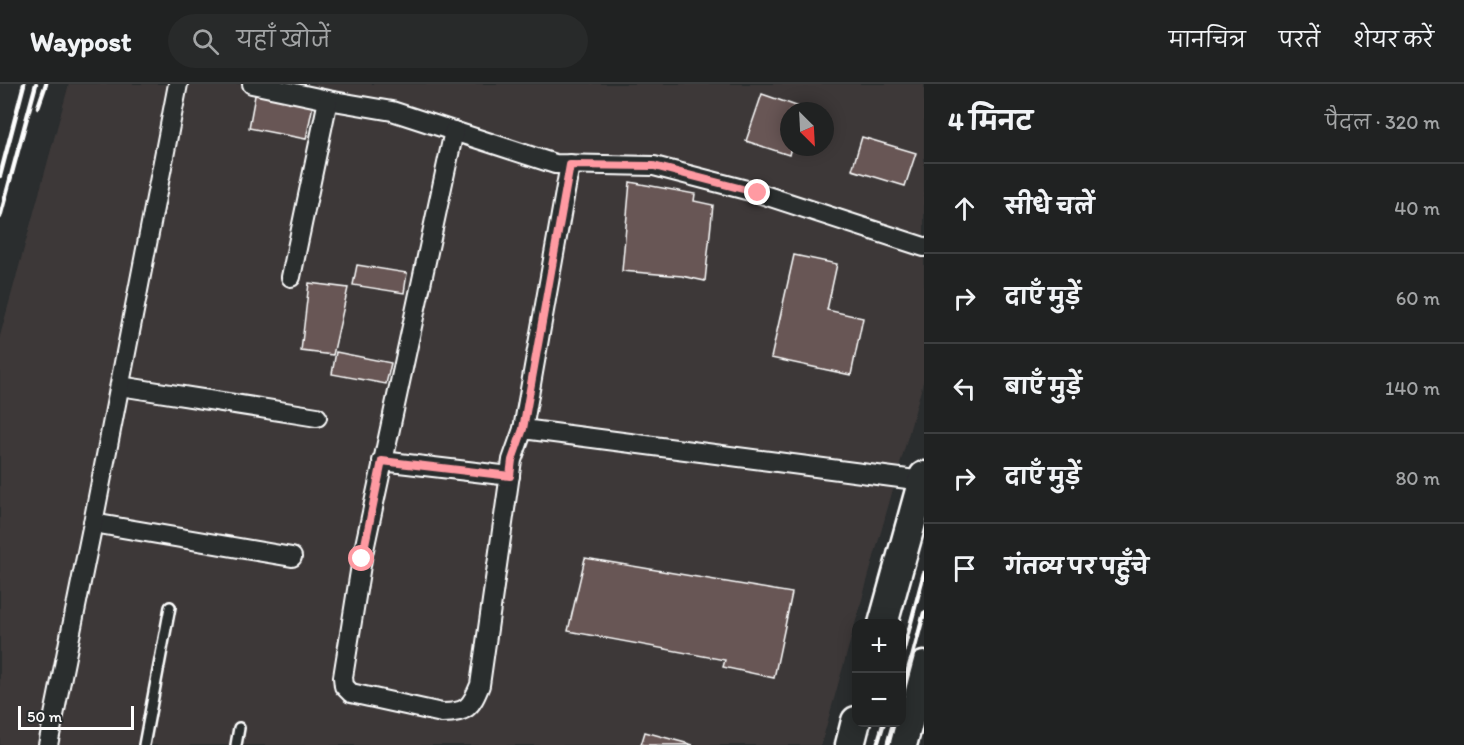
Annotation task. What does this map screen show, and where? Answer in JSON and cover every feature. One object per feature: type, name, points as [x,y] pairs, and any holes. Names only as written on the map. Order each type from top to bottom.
[{"type":"highway","points":[[885,619],[923,479]]},
{"type":"highway","points":[[902,745],[924,666]]},
{"type":"highway","points":[[850,745],[854,727]]},
{"type":"street","points":[[48,745],[178,84]]},
{"type":"street","points":[[252,84],[285,87],[328,100],[392,111],[555,164],[654,166],[758,193],[924,247]]},
{"type":"street","points":[[291,277],[328,100]]},
{"type":"street","points":[[454,131],[362,559],[343,677],[344,686],[351,693],[442,713],[455,713],[467,709],[474,700],[480,685],[512,460],[523,429],[570,165]]},
{"type":"street","points":[[120,386],[317,417]]},
{"type":"street","points":[[523,429],[923,479]]},
{"type":"street","points":[[382,461],[510,476]]},
{"type":"street","points":[[93,523],[292,557]]},
{"type":"lane","points":[[144,745],[170,607]]},
{"type":"lane","points":[[236,745],[239,728]]},
{"type":"shaded area","points":[[69,84],[924,84],[924,379],[856,619],[852,619],[852,635],[821,745],[0,745],[0,336]]},
{"type":"building","points":[[256,90],[314,100],[306,139],[249,128]]},
{"type":"building","points":[[762,94],[785,102],[780,102],[780,152],[746,141]]},
{"type":"building","points":[[862,137],[916,153],[905,186],[852,170]]},
{"type":"building","points":[[630,182],[695,194],[694,201],[713,205],[705,281],[682,276],[622,271]]},
{"type":"building","points":[[794,255],[837,264],[827,310],[863,318],[851,375],[771,358]]},
{"type":"building","points":[[357,265],[407,273],[404,293],[353,285]]},
{"type":"building","points":[[309,283],[348,288],[333,355],[301,351]]},
{"type":"building","points":[[336,352],[391,363],[386,384],[332,374]]},
{"type":"building","points":[[585,558],[792,593],[774,678],[723,667],[725,660],[568,631]]},
{"type":"building","points":[[645,732],[693,745],[641,745]]},
{"type":"railway","points":[[0,176],[24,84]]},
{"type":"railway","points":[[0,217],[36,84]]},
{"type":"railway","points":[[38,107],[46,84]]},
{"type":"railway","points":[[906,641],[924,573]]},
{"type":"railway","points":[[906,681],[924,613]]},
{"type":"railway","points":[[877,745],[882,727]]},
{"type":"railway","points":[[888,745],[893,727]]},
{"type":"route","points":[[362,559],[382,461],[510,476],[512,460],[523,429],[570,165],[654,166],[758,193]]}]
